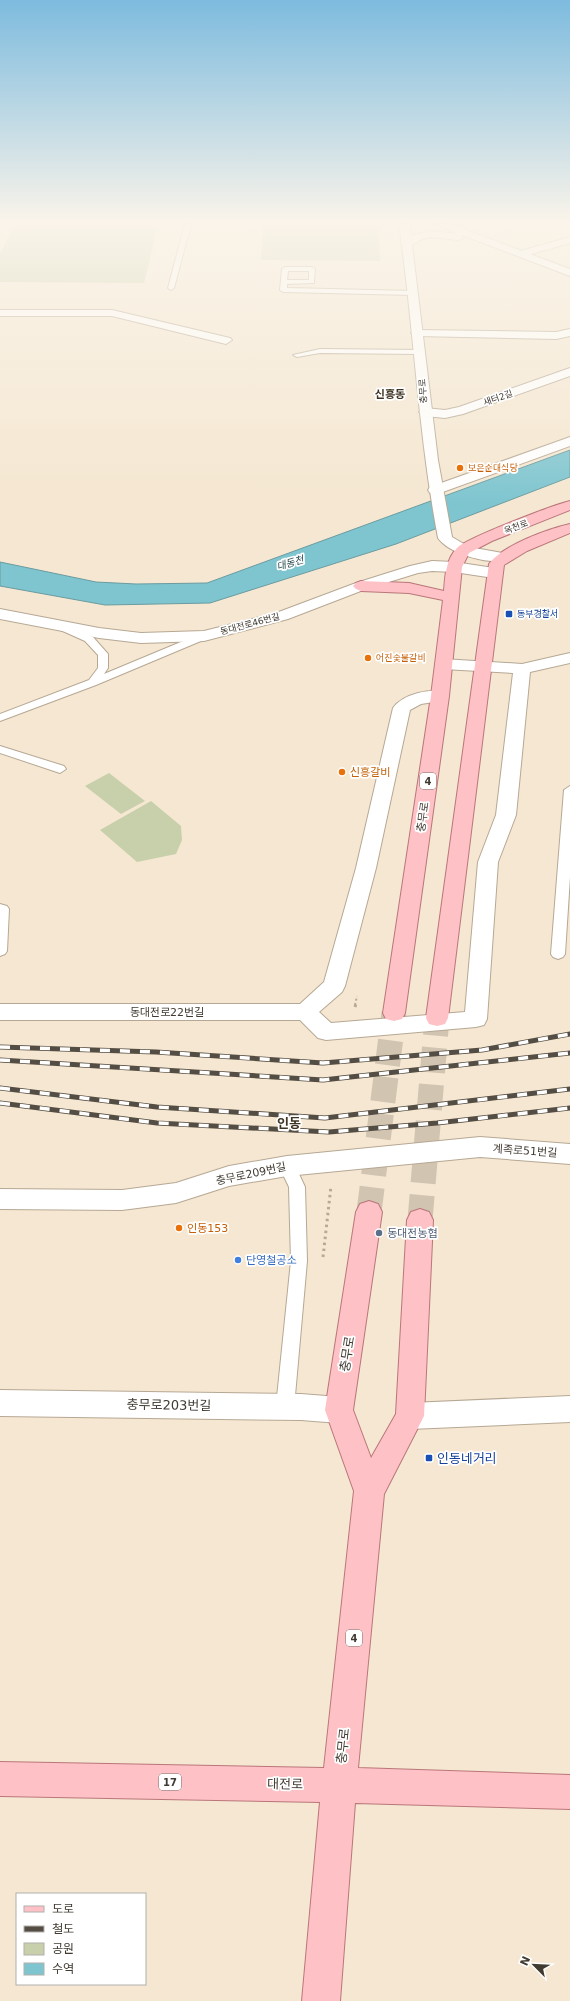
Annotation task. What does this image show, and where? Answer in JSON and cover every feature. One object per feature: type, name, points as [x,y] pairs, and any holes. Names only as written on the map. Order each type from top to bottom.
[{"type":"main road","name":"옥천로","points":[[464,550],[487,538],[570,505]]},
{"type":"main road","points":[[437,1018],[499,565],[524,547],[570,528]]},
{"type":"main road","name":"충무로","points":[[394,1013],[440,696],[452,597],[454,567],[464,550]]},
{"type":"main road","points":[[361,586],[409,588],[452,597]]},
{"type":"main road","name":"충무로","points":[[369,1212],[339,1410],[369,1491]]},
{"type":"main road","name":"충무로","points":[[321,2001],[339,1785],[369,1491],[410,1416],[420,1220]]},
{"type":"main road","name":"대전로","points":[[0,1779],[339,1785],[570,1792]]},
{"type":"street","points":[[130,317],[226,340]]},
{"type":"street","name":"충무로","points":[[415,317],[421,352],[425,412],[435,490],[444,533],[450,544],[464,550]]},
{"type":"street","points":[[417,333],[556,336],[570,332]]},
{"type":"street","points":[[556,336],[570,342]]},
{"type":"street","name":"새터2길","points":[[425,412],[445,414],[463,410],[570,372]]},
{"type":"street","points":[[435,490],[570,441]]},
{"type":"street","points":[[464,550],[499,565]]},
{"type":"street","name":"동대전로46번길","points":[[0,614],[99,633],[141,638],[204,636],[282,616],[361,586],[415,569],[432,566],[454,567],[499,565]]},
{"type":"street","points":[[443,664],[522,669],[570,658]]},
{"type":"street","points":[[440,696],[416,699],[402,708],[366,868],[334,986],[305,1012],[326,1032],[476,1019],[488,862],[506,815],[522,669]]},
{"type":"street","name":"동대전로22번길","points":[[0,1012],[305,1012]]},
{"type":"street","name":"계족로51번길","points":[[480,1147],[570,1154]]},
{"type":"street","name":"충무로209번길","points":[[0,1199],[122,1200],[176,1193],[228,1176],[286,1166],[480,1147]]},
{"type":"street","name":"충무로203번길","points":[[0,1402],[284,1407],[339,1410]]},
{"type":"street","points":[[410,1416],[570,1409]]},
{"type":"lane","points":[[297,356],[320,351],[421,352]]},
{"type":"lane","points":[[59,626],[89,639],[103,654],[103,668],[91,683]]},
{"type":"lane","points":[[0,718],[91,683],[204,636]]},
{"type":"lane","points":[[0,749],[60,769]]},
{"type":"lane","points":[[563,946],[570,790]]},
{"type":"lane","points":[[0,908],[2,917],[0,951]]},
{"type":"lane","points":[[284,1407],[299,1261],[297,1187],[286,1166]]},
{"type":"green space","points":[[109,773],[145,801],[121,814],[85,786]]},
{"type":"green space","points":[[151,801],[181,826],[182,840],[176,854],[137,862],[100,830]]},
{"type":"water","name":"대동천","points":[[570,450],[570,477],[396,544],[210,603],[105,605],[0,586],[0,562],[96,582],[136,584],[207,583]]},
{"type":"tunnel","points":[[369,1212],[394,1013]]},
{"type":"tunnel","points":[[420,1220],[437,1018]]},
{"type":"railway","points":[[0,1047],[156,1052],[323,1063],[482,1050],[570,1034]]},
{"type":"railway","points":[[0,1060],[323,1080],[570,1053]]},
{"type":"railway","points":[[0,1088],[157,1107],[325,1118],[570,1089]]},
{"type":"railway","points":[[0,1103],[157,1123],[329,1132],[437,1123],[570,1108]]},
{"type":"place","name":"보은순대식당","points":[[460,468]]},
{"type":"place","name":"동부경찰서","points":[[509,614]]},
{"type":"place","name":"어진숯불갈비","points":[[368,658]]},
{"type":"place","name":"신흥갈비","points":[[342,772]]},
{"type":"place","name":"인동153","points":[[179,1228]]},
{"type":"place","name":"동대전농협","points":[[379,1233]]},
{"type":"place","name":"단영철공소","points":[[238,1260]]},
{"type":"place","name":"인동네거리","points":[[429,1458]]},
{"type":"district","name":"신흥동","points":[[390,394]]},
{"type":"district","name":"인동","points":[[289,1123]]}]
